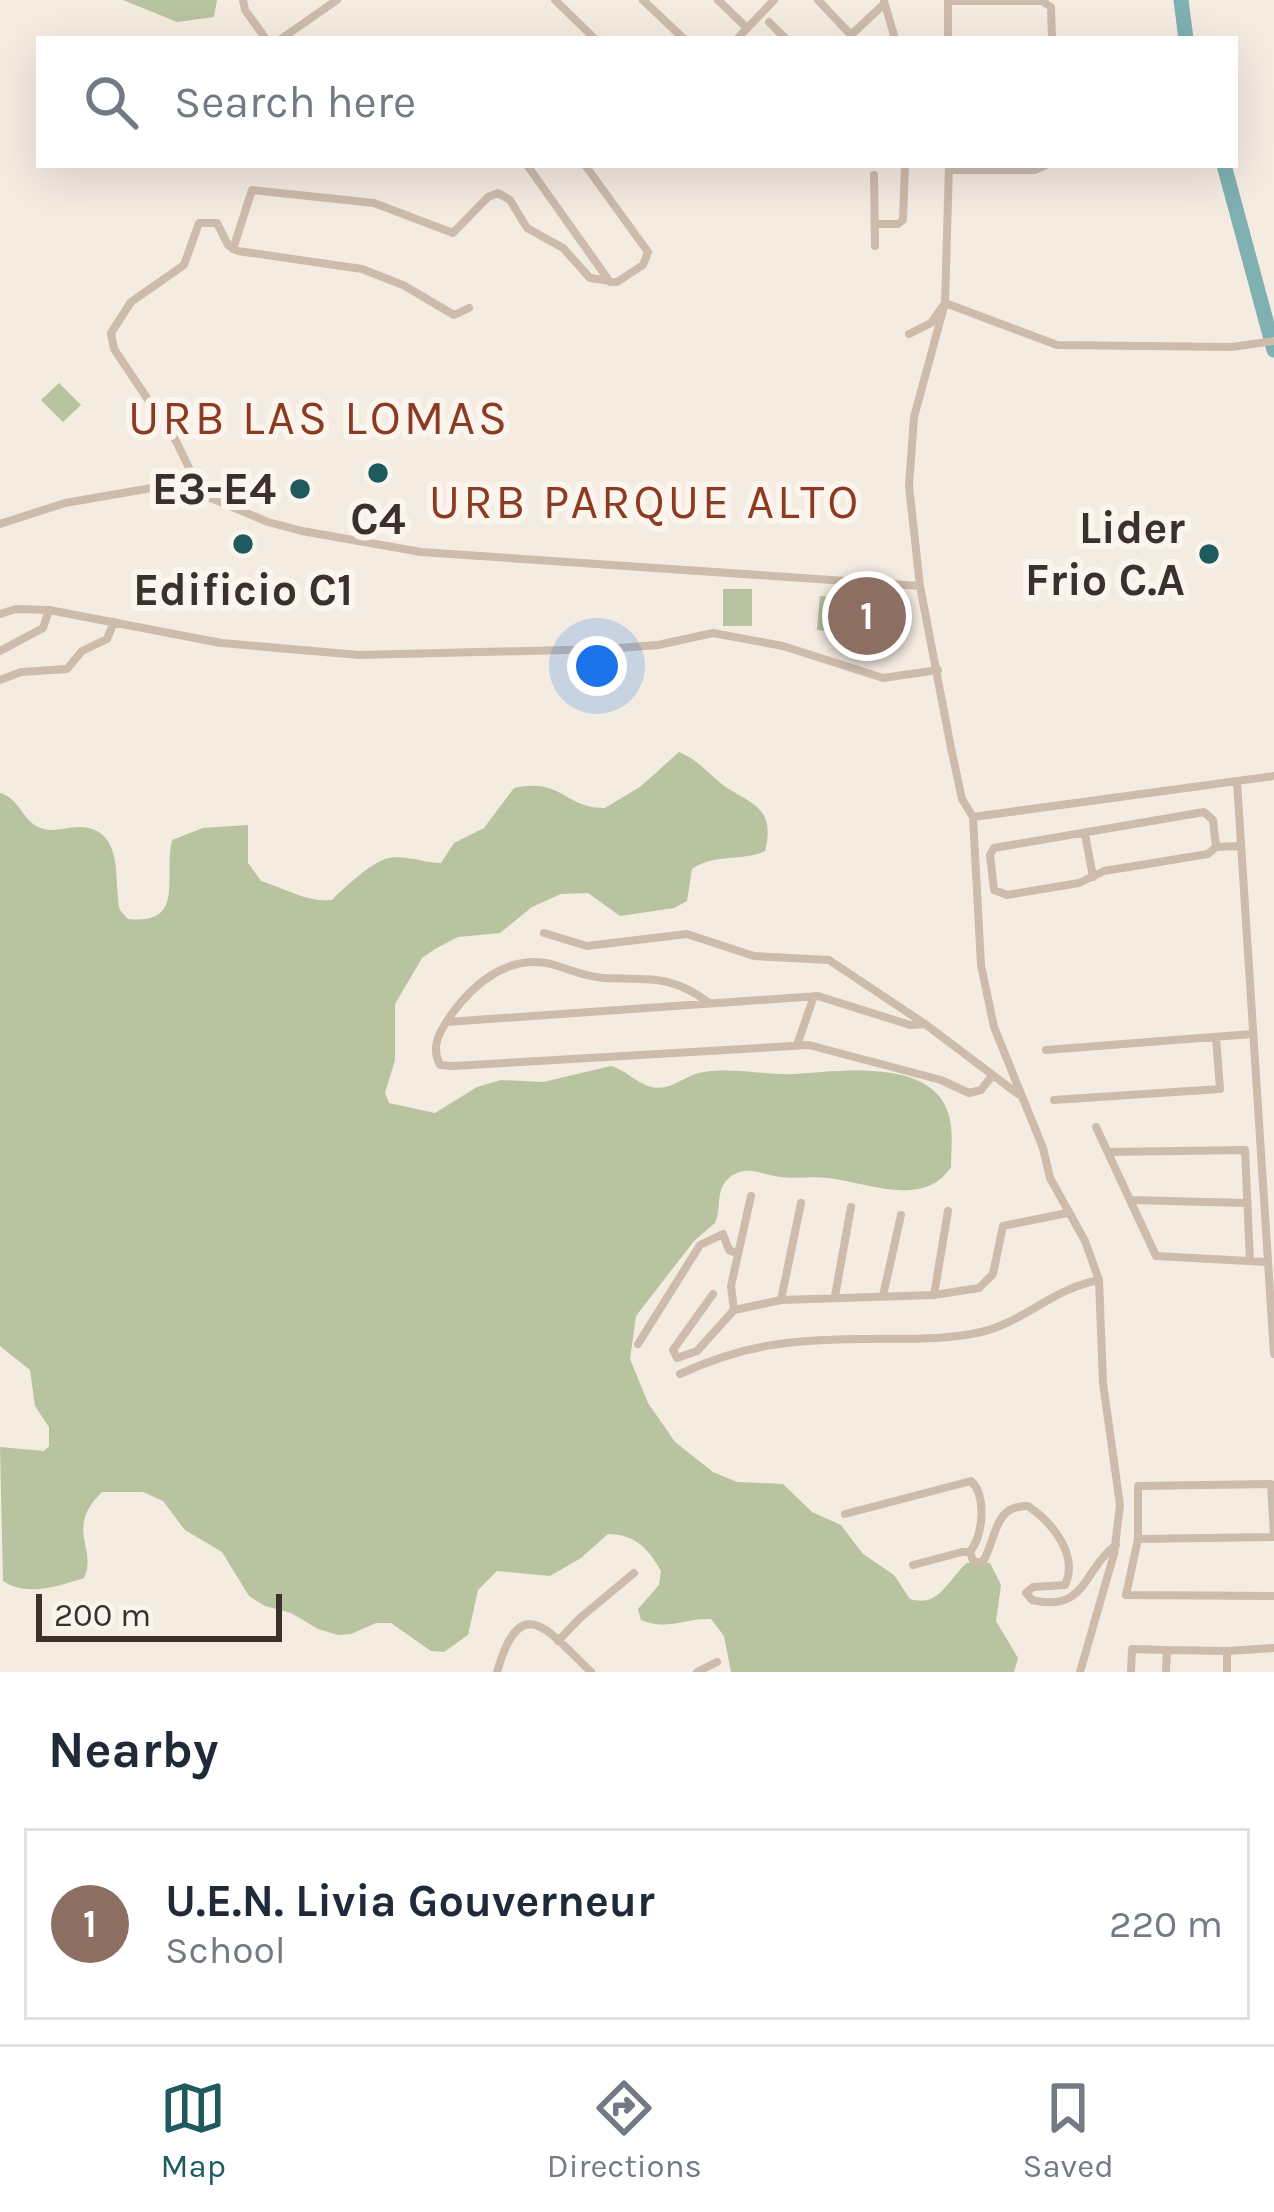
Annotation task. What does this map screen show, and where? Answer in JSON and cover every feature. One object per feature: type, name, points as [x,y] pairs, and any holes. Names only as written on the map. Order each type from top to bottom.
[{"type":"street","points":[[243,0],[264,36]]},
{"type":"street","points":[[285,36],[337,0]]},
{"type":"street","points":[[555,0],[593,36]]},
{"type":"street","points":[[643,0],[681,36]]},
{"type":"street","points":[[718,0],[747,28]]},
{"type":"street","points":[[740,36],[774,0]]},
{"type":"street","points":[[819,0],[851,35],[884,2],[894,36]]},
{"type":"street","points":[[948,36],[948,0],[1042,1],[1052,10],[1052,36]]},
{"type":"street","points":[[769,22],[783,36]]},
{"type":"street","points":[[529,168],[610,282]]},
{"type":"street","points":[[233,249],[248,194],[256,190],[374,203],[453,233],[488,197],[498,194],[510,200],[527,228],[563,248],[590,278],[619,281],[639,268],[649,252],[587,168]]},
{"type":"street","points":[[874,224],[903,220],[904,168]]},
{"type":"street","points":[[1039,168],[949,168],[945,303],[912,434],[909,486],[920,586],[962,799],[973,818],[981,965],[994,1027],[1067,1213],[1085,1241],[1099,1280],[1103,1383],[1120,1505],[1116,1545],[1080,1672]]},
{"type":"street","points":[[874,175],[875,246]]},
{"type":"street","points":[[194,492],[189,465],[114,349],[111,333],[131,302],[181,268],[199,223],[217,223],[233,249],[362,269],[403,285],[454,316],[469,308]]},
{"type":"street","points":[[909,334],[931,323],[945,303]]},
{"type":"street","points":[[945,303],[1057,346],[1274,341]]},
{"type":"street","points":[[0,524],[65,503],[163,486],[194,492],[302,531],[421,551],[920,586]]},
{"type":"street","points":[[0,614],[16,609],[49,610],[221,643],[359,655],[640,646],[713,633],[783,646],[884,678],[938,670]]},
{"type":"street","points":[[0,651],[43,628],[49,610]]},
{"type":"street","points":[[0,680],[21,672],[67,669],[82,651],[107,639],[114,622]]},
{"type":"street","points":[[973,818],[1274,776]]},
{"type":"street","points":[[1237,782],[1274,1354]]},
{"type":"street","points":[[1216,847],[1213,820],[1204,812],[994,848],[989,855],[993,886],[1007,895],[1093,878],[1104,871],[1202,856],[1216,847],[1241,846]]},
{"type":"street","points":[[1085,834],[1093,878]]},
{"type":"street","points":[[544,932],[587,946],[687,934],[754,956],[829,960],[1019,1094]]},
{"type":"street","points":[[709,1003],[688,986],[671,981],[587,976],[538,961],[494,972],[468,991],[435,1042],[435,1056],[440,1065],[453,1066],[797,1046],[941,1080],[969,1093],[981,1090],[992,1076]]},
{"type":"street","points":[[446,1023],[814,996],[910,1025],[925,1024]]},
{"type":"street","points":[[797,1046],[814,996]]},
{"type":"street","points":[[1046,1050],[1252,1034]]},
{"type":"street","points":[[1054,1100],[1220,1089],[1216,1037]]},
{"type":"street","points":[[1096,1127],[1156,1256],[1267,1262]]},
{"type":"street","points":[[1108,1152],[1245,1150],[1250,1261]]},
{"type":"street","points":[[734,1310],[731,1286],[751,1196]]},
{"type":"street","points":[[1130,1200],[1247,1203]]},
{"type":"street","points":[[782,1300],[801,1203]]},
{"type":"street","points":[[835,1296],[851,1207]]},
{"type":"street","points":[[934,1295],[947,1211]]},
{"type":"street","points":[[713,1294],[673,1350],[677,1358],[698,1352],[734,1310],[835,1296],[934,1295],[986,1283],[993,1274],[999,1233],[1007,1223],[1067,1213]]},
{"type":"street","points":[[883,1296],[901,1215]]},
{"type":"street","points":[[638,1344],[700,1245],[723,1234],[729,1250],[738,1254]]},
{"type":"street","points":[[680,1374],[757,1346],[955,1337],[988,1330],[1069,1286],[1099,1280]]},
{"type":"street","points":[[845,1514],[971,1481],[979,1490],[980,1533],[970,1552],[913,1565]]},
{"type":"street","points":[[1138,1539],[1274,1536],[1271,1484],[1138,1486],[1138,1539],[1126,1595],[1274,1596]]},
{"type":"street","points":[[970,1552],[976,1563],[984,1561],[1002,1515],[1016,1506],[1033,1508],[1062,1543],[1070,1573],[1065,1585],[1033,1587],[1026,1593],[1032,1600],[1047,1603],[1082,1590],[1116,1545]]},
{"type":"street","points":[[558,1641],[634,1573]]},
{"type":"street","points":[[497,1672],[505,1642],[516,1628],[536,1624],[591,1672]]},
{"type":"street","points":[[1131,1672],[1132,1649],[1274,1648]]},
{"type":"street","points":[[1166,1672],[1167,1650]]},
{"type":"street","points":[[1227,1651],[1227,1672]]},
{"type":"street","points":[[698,1672],[717,1662]]},
{"type":"green space","points":[[123,0],[217,0],[214,17],[177,22]]},
{"type":"green space","points":[[59,383],[81,405],[63,422],[41,400]]},
{"type":"green space","points":[[723,589],[752,589],[752,626],[723,626]]},
{"type":"green space","points":[[820,596],[841,598],[837,632],[817,630]]},
{"type":"green space","points":[[679,752],[762,813],[768,835],[765,851],[709,861],[692,869],[687,901],[674,908],[620,916],[588,893],[561,894],[532,907],[500,933],[458,937],[435,949],[422,958],[395,1004],[395,1060],[385,1093],[389,1103],[435,1113],[477,1087],[501,1080],[543,1082],[611,1066],[659,1088],[697,1073],[728,1070],[886,1072],[927,1086],[942,1100],[951,1126],[951,1167],[940,1180],[926,1187],[894,1190],[828,1178],[734,1174],[721,1189],[715,1223],[694,1241],[636,1316],[630,1359],[648,1403],[675,1442],[713,1472],[737,1482],[783,1484],[812,1512],[841,1525],[863,1554],[894,1575],[910,1599],[936,1596],[967,1563],[990,1563],[1001,1585],[996,1621],[1018,1658],[1014,1672],[731,1672],[724,1636],[711,1619],[668,1624],[641,1620],[638,1609],[659,1585],[661,1571],[640,1544],[608,1534],[581,1558],[550,1576],[497,1571],[478,1590],[468,1635],[444,1652],[431,1651],[391,1623],[338,1635],[249,1596],[222,1552],[185,1530],[163,1501],[143,1492],[102,1492],[91,1505],[83,1528],[84,1578],[32,1589],[3,1581],[0,1447],[44,1451],[49,1446],[49,1427],[35,1406],[30,1370],[0,1346],[0,793],[41,828],[79,827],[104,836],[115,858],[120,910],[128,919],[146,919],[165,907],[172,840],[203,828],[248,825],[248,863],[261,881],[305,897],[332,900],[382,860],[441,863],[454,843],[484,828],[514,788],[543,786],[591,807],[605,808],[640,787]]},
{"type":"waterway","points":[[1181,0],[1186,36]]},
{"type":"waterway","points":[[1225,168],[1274,350]]},
{"type":"place","name":"C4","points":[[378,473]]},
{"type":"place","name":"E3-E4","points":[[300,489]]},
{"type":"place","name":"Edificio C1","points":[[243,544]]},
{"type":"place","name":"Lider Frio C.A","points":[[1209,554]]},
{"type":"place","name":"U.E.N. Livia Gouverneur","points":[[867,616]]},
{"type":"district","name":"URB LAS LOMAS","points":[[319,418]]},
{"type":"district","name":"URB PARQUE ALTO","points":[[645,502]]}]
